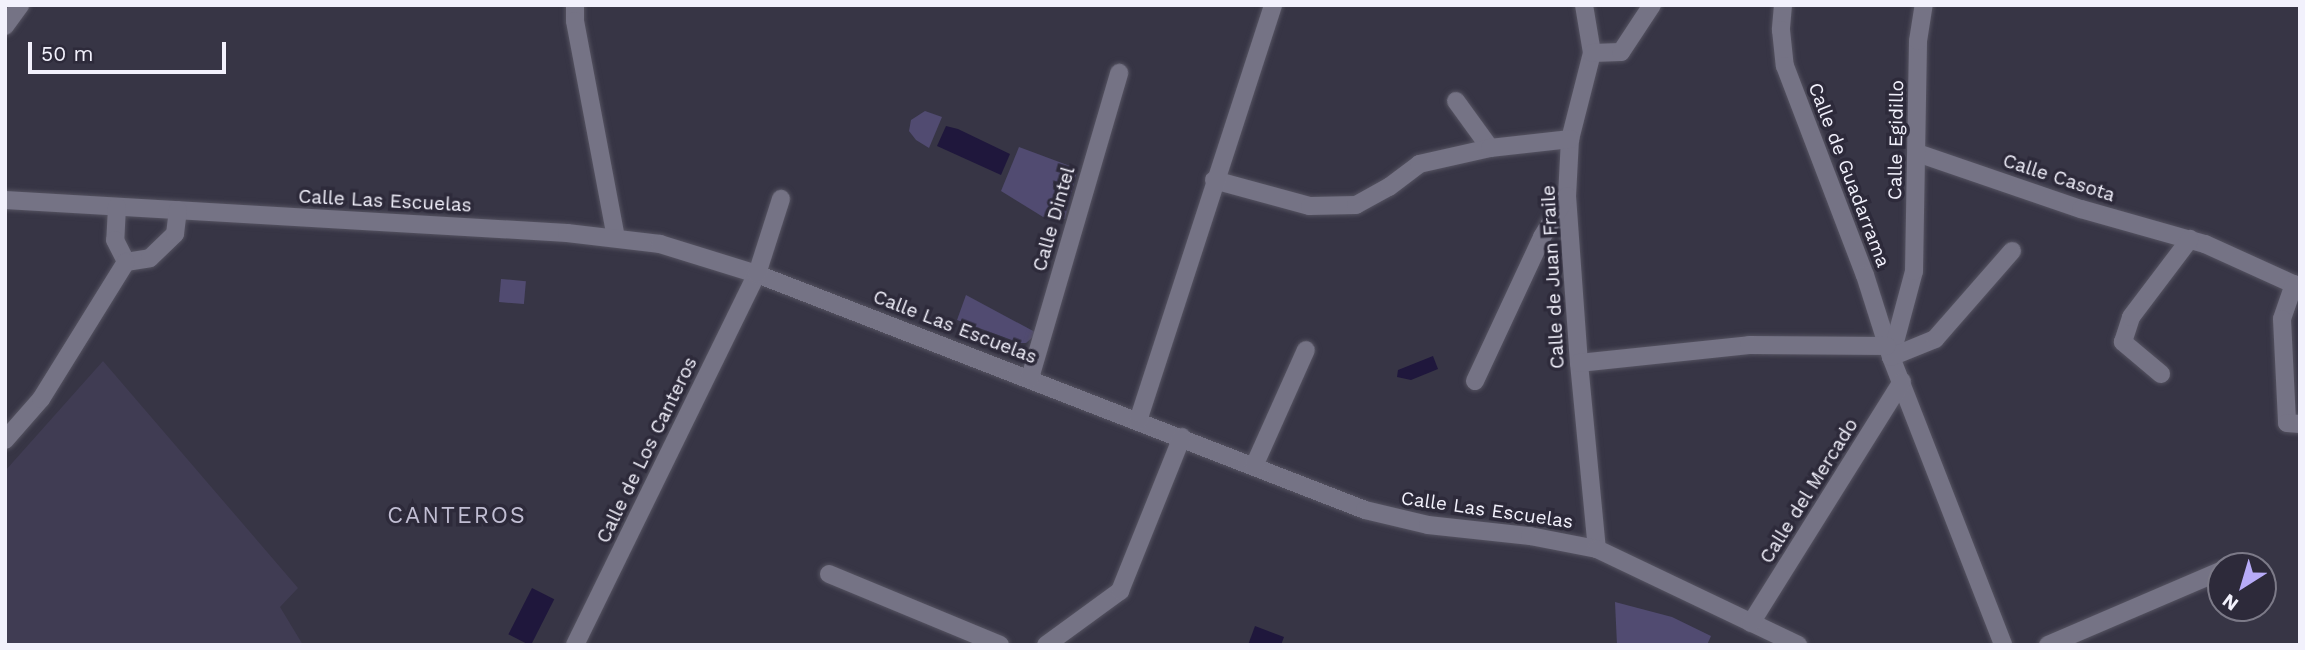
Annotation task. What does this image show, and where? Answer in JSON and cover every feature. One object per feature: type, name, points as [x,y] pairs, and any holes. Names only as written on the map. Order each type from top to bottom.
[{"type":"street","points":[[5,26],[20,5]]},
{"type":"street","points":[[575,5],[575,21],[616,237]]},
{"type":"street","points":[[1138,421],[1272,5]]},
{"type":"street","name":"Calle de Juan Fraile","points":[[1584,5],[1592,53],[1570,139],[1567,196],[1579,363],[1597,549]]},
{"type":"street","points":[[1592,53],[1621,52],[1652,5]]},
{"type":"street","name":"Calle de Guadarrama","points":[[1783,5],[1781,30],[1785,66],[1865,275],[1889,351],[2003,645]]},
{"type":"street","name":"Calle Egidillo","points":[[1889,351],[1914,271],[1918,41],[1924,5]]},
{"type":"street","name":"Calle Dintel","points":[[1030,378],[1119,73]]},
{"type":"street","points":[[1456,101],[1490,148]]},
{"type":"street","points":[[1214,180],[1310,206],[1356,205],[1389,187],[1419,164],[1490,148],[1570,139]]},
{"type":"street","name":"Calle Casota","points":[[1917,153],[2081,209],[2219,248],[2297,286],[2282,319],[2287,423],[2300,424]]},
{"type":"street","points":[[1475,381],[1542,237],[1567,196]]},
{"type":"street","points":[[757,274],[781,199]]},
{"type":"street","name":"Calle Las Escuelas","points":[[5,200],[616,237],[660,244],[757,274],[1365,510],[1440,527],[1562,541],[1597,549],[1798,645]]},
{"type":"street","points":[[117,206],[115,240],[126,261]]},
{"type":"street","points":[[126,261],[150,258],[175,234],[178,210]]},
{"type":"street","points":[[2161,374],[2123,342],[2131,317],[2189,239]]},
{"type":"street","points":[[1579,363],[1749,345],[1889,351],[1935,339],[2012,251]]},
{"type":"street","points":[[5,440],[41,399],[126,261]]},
{"type":"street","name":"Calle de Los Canteros","points":[[575,645],[757,274]]},
{"type":"street","points":[[1254,466],[1306,350]]},
{"type":"street","name":"Calle del Mercado","points":[[1751,623],[1902,381]]},
{"type":"street","points":[[1045,645],[1120,591],[1182,437]]},
{"type":"street","points":[[829,574],[1000,645]]},
{"type":"street","points":[[2048,645],[2207,578]]},
{"type":"shaded area","points":[[925,111],[942,117],[929,148],[916,140],[909,131],[911,120]]},
{"type":"shaded area","points":[[946,126],[1010,154],[1001,175],[937,146]]},
{"type":"shaded area","points":[[1019,147],[1070,166],[1076,175],[1065,219],[1048,220],[1001,191]]},
{"type":"shaded area","points":[[501,279],[526,281],[524,304],[499,302]]},
{"type":"shaded area","points":[[966,295],[1035,332],[1033,337],[1026,343],[1020,343],[957,320]]},
{"type":"shaded area","points":[[1433,356],[1438,369],[1411,380],[1397,377],[1398,370]]},
{"type":"shaded area","points":[[103,361],[298,588],[280,607],[303,645],[5,645],[5,471]]},
{"type":"shaded area","points":[[532,588],[554,599],[531,645],[508,634]]},
{"type":"shaded area","points":[[1615,602],[1672,617],[1711,636],[1707,645],[1617,645]]},
{"type":"shaded area","points":[[1255,626],[1284,637],[1281,645],[1248,645]]},
{"type":"district","name":"CANTEROS","points":[[457,516]]}]
